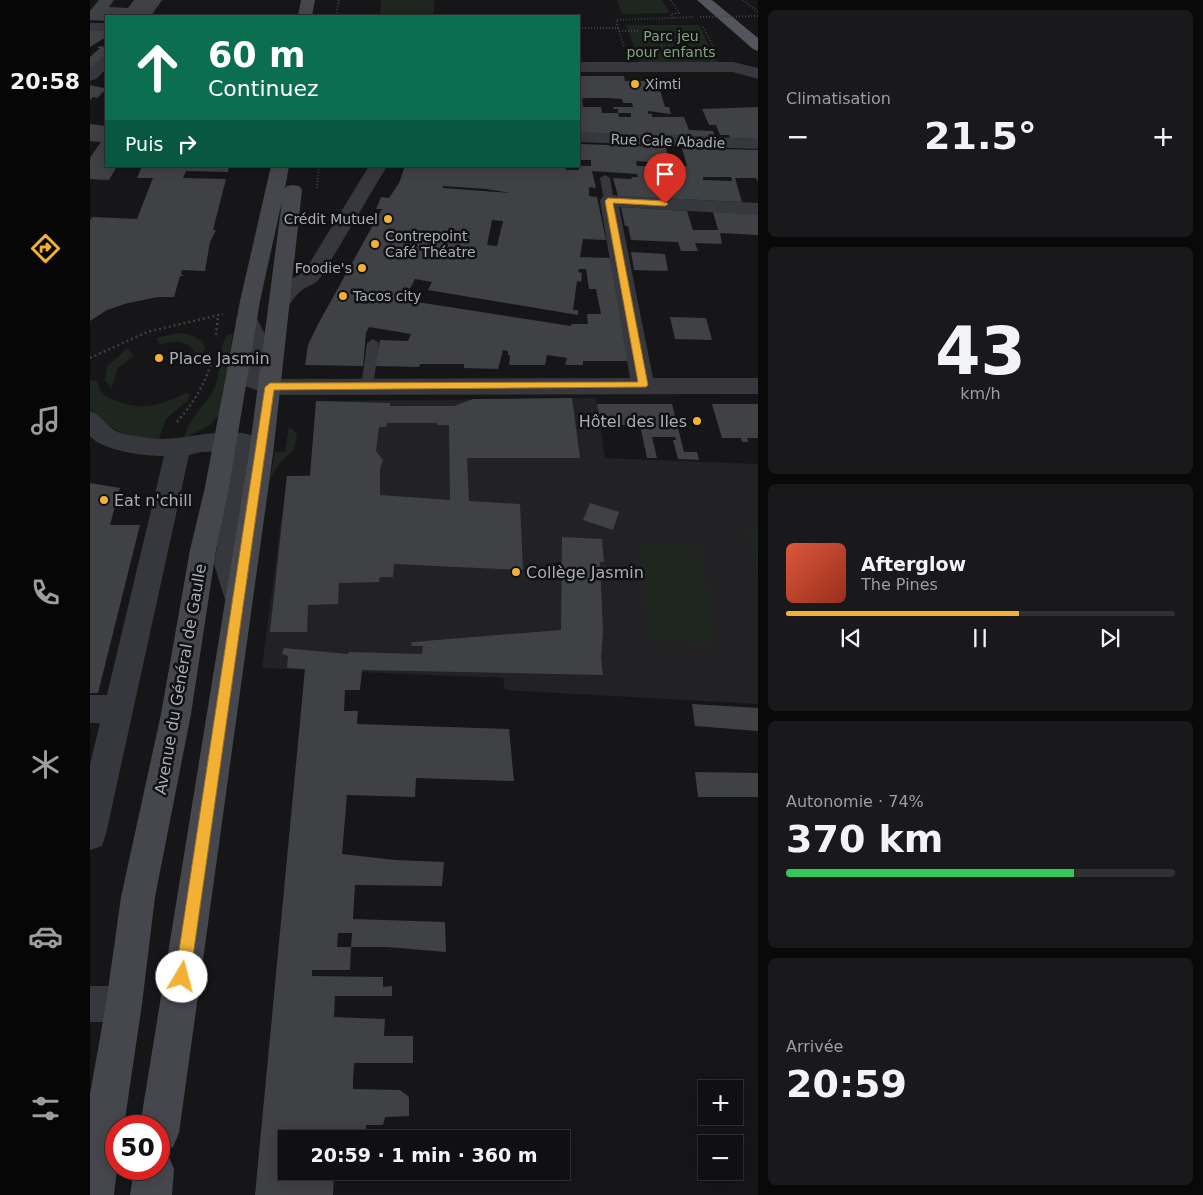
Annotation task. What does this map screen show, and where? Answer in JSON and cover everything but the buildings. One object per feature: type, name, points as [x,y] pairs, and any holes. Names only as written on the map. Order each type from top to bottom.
[{"type":"main road","points":[[305,15],[308,0]]},
{"type":"main road","points":[[704,0],[758,46]]},
{"type":"main road","name":"Avenue du Général de Gaulle","points":[[93,1195],[107,1004],[138,897],[176,714],[201,560],[247,320],[280,167]]},
{"type":"main road","points":[[162,1115],[229,665],[237,598],[270,387],[278,304],[296,167]]},
{"type":"main road","points":[[151,1195],[153,1180]]},
{"type":"street","points":[[90,27],[105,27]]},
{"type":"street","points":[[90,76],[105,62]]},
{"type":"street","points":[[580,67],[723,67],[739,68],[758,74]]},
{"type":"street","name":"Rue Cale Abadie","points":[[580,137],[758,144]]},
{"type":"street","points":[[278,304],[295,285],[306,281],[314,273],[377,167]]},
{"type":"street","points":[[643,385],[608,201],[758,209]]},
{"type":"street","points":[[247,320],[256,338],[253,380],[270,387],[758,386]]},
{"type":"street","points":[[90,420],[103,435],[112,439],[149,447],[176,438],[201,443],[247,442],[227,564],[237,598]]},
{"type":"street","points":[[90,834],[104,709],[163,513],[176,438]]},
{"type":"lane","points":[[605,178],[608,201]]},
{"type":"lane","points":[[367,387],[373,344]]},
{"type":"path","points":[[336,15],[339,0]]},
{"type":"path","points":[[670,0],[679,13],[671,14],[673,18]]},
{"type":"path","points":[[742,0],[758,12]]},
{"type":"path","points":[[580,28],[618,28],[616,20],[758,16]]},
{"type":"path","points":[[619,31],[640,31]]},
{"type":"path","points":[[90,358],[110,351],[124,342],[147,332],[198,322],[225,314]]},
{"type":"path","points":[[216,340],[218,316]]},
{"type":"path","points":[[176,438],[177,420],[191,406],[204,384],[212,359]]},
{"type":"shaded area","name":"Collège Jasmin","points":[[596,398],[605,458],[758,464],[758,704],[505,690],[503,678],[262,668],[287,476],[310,475],[316,401]]},
{"type":"green space","points":[[381,0],[434,0],[434,13],[431,15],[385,15],[380,13]]},
{"type":"green space","points":[[617,0],[662,0],[670,13],[622,14]]},
{"type":"green space","name":"Parc jeu pour enfants","points":[[626,25],[699,25],[717,62],[640,63]]},
{"type":"green space","points":[[176,333],[188,334],[203,341],[205,349],[198,362],[193,350],[184,343],[173,342],[160,345],[156,338]]},
{"type":"green space","points":[[233,334],[219,415],[211,424],[184,439],[194,417],[216,384],[224,341],[227,335]]},
{"type":"green space","points":[[127,348],[134,356],[118,368],[111,389],[105,380],[107,367]]},
{"type":"green space","points":[[90,380],[97,381],[101,391],[108,397],[133,406],[151,406],[186,393],[190,394],[187,401],[166,419],[158,441],[120,432],[98,417],[90,408]]},
{"type":"green space","points":[[289,427],[297,434],[294,450],[280,462],[269,482],[275,452],[285,452]]},
{"type":"green space","points":[[747,526],[758,527],[758,580]]},
{"type":"green space","points":[[639,543],[701,546],[715,644],[649,640]]},
{"type":"place","name":"Ximti","points":[[635,84]]},
{"type":"place","name":"Crédit Mutuel","points":[[388,219]]},
{"type":"place","name":"Contrepoint Café Théatre","points":[[375,244]]},
{"type":"place","name":"Foodie's","points":[[362,268]]},
{"type":"place","name":"Tacos city","points":[[343,296]]},
{"type":"place","name":"Place Jasmin","points":[[159,358]]},
{"type":"place","name":"Hôtel des Iles","points":[[697,421]]},
{"type":"place","name":"Eat n'chill","points":[[104,500]]},
{"type":"place","name":"Collège Jasmin","points":[[516,572]]},
{"type":"route","points":[[182,977],[229,665],[237,598],[270,387],[643,385],[608,201],[665,204]]}]
